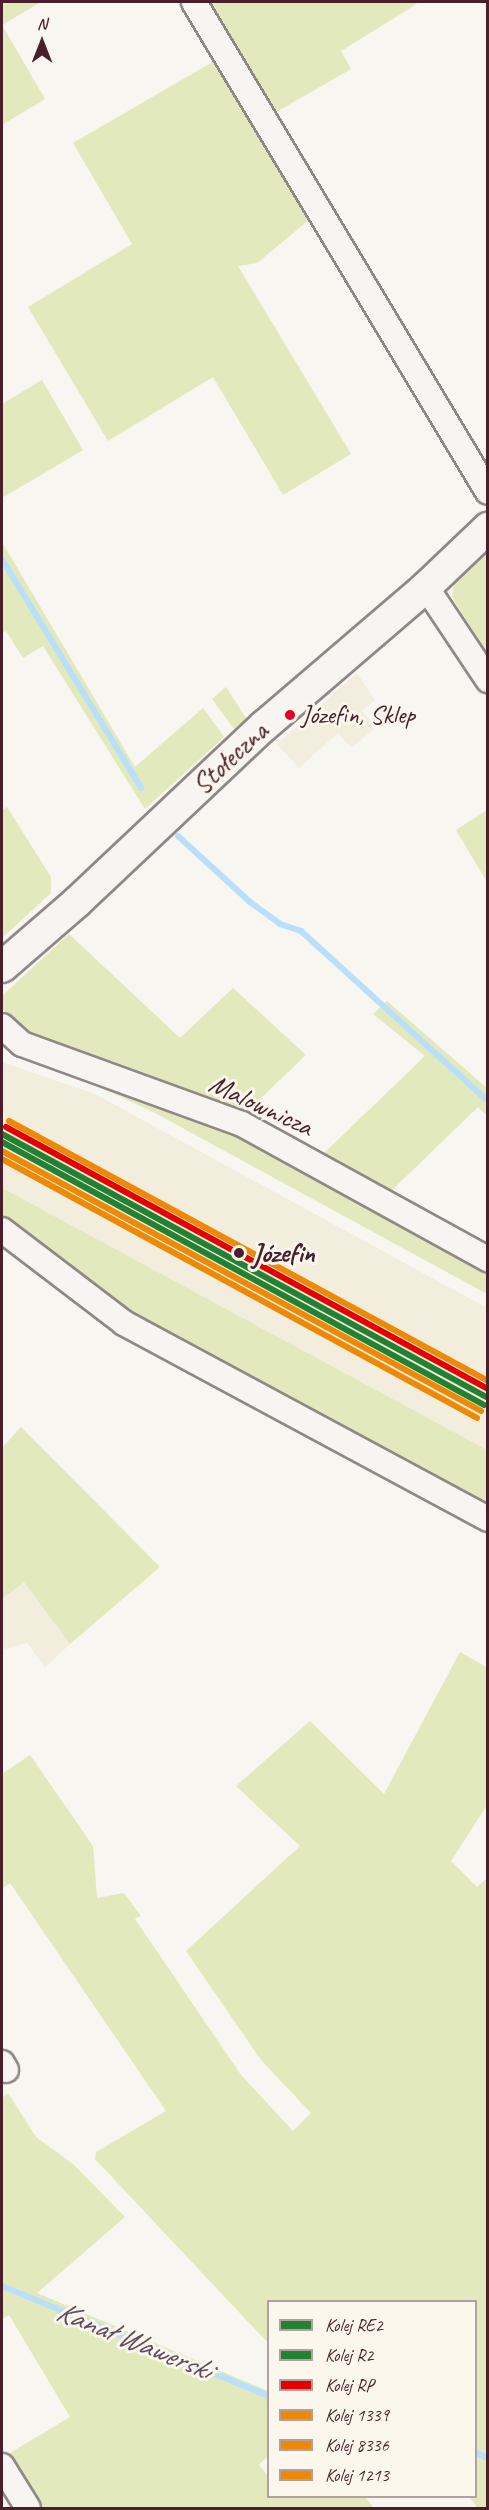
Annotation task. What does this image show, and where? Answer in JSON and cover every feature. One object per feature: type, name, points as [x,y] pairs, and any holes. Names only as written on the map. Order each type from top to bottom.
[{"type":"street","points":[[194,2],[488,492]]},
{"type":"street","name":"Stołeczna","points":[[2,967],[77,902],[264,726],[426,587],[488,528]]},
{"type":"street","points":[[426,587],[488,680]]},
{"type":"street","name":"Malownicza","points":[[2,1026],[22,1044],[242,1124],[488,1259]]},
{"type":"street","points":[[2,1230],[124,1323],[488,1519]]},
{"type":"street","points":[[2,2466],[28,2508]]},
{"type":"shaded area","points":[[357,673],[375,700],[362,711],[376,727],[352,748],[338,733],[299,768],[277,744]]},
{"type":"shaded area","points":[[2,1062],[95,1094],[487,1308],[487,1508],[2,1223]]},
{"type":"shaded area","points":[[24,1582],[70,1644],[45,1668],[27,1643],[2,1650],[2,1599]]},
{"type":"green space","points":[[2,2],[41,2],[2,25]]},
{"type":"green space","points":[[206,2],[420,2],[341,51],[351,69],[273,114]]},
{"type":"green space","points":[[2,25],[45,99],[2,125]]},
{"type":"green space","points":[[216,60],[309,220],[257,263],[238,266],[351,454],[283,495],[213,377],[108,441],[28,307],[132,244],[73,143]]},
{"type":"green space","points":[[42,380],[83,450],[2,498],[2,404]]},
{"type":"green space","points":[[2,542],[135,767],[203,708],[224,737],[145,809],[43,646],[23,658],[6,631],[2,633]]},
{"type":"green space","points":[[487,551],[487,654],[452,597],[454,583]]},
{"type":"green space","points":[[226,687],[246,718],[234,729],[212,699]]},
{"type":"green space","points":[[7,807],[51,877],[51,893],[2,938],[2,810]]},
{"type":"green space","points":[[487,810],[487,882],[456,830]]},
{"type":"green space","points":[[69,934],[180,1038],[233,988],[306,1055],[244,1114],[30,1033],[2,1009],[2,996]]},
{"type":"green space","points":[[387,1001],[487,1088],[487,1116],[478,1107],[389,1193],[320,1157],[425,1056],[373,1014]]},
{"type":"green space","points":[[91,1072],[220,1124],[487,1269],[487,1294],[155,1113],[87,1081]]},
{"type":"green space","points":[[2,1188],[487,1450],[487,1508],[99,1296],[2,1223]]},
{"type":"green space","points":[[21,1427],[160,1567],[70,1644],[24,1582],[2,1599],[2,1448]]},
{"type":"green space","points":[[460,1652],[488,1668],[487,1805],[451,1861],[477,1887],[487,1878],[487,2508],[477,2508],[471,2498],[477,2498],[477,2300],[267,2300],[267,2342],[95,2159],[96,2152],[166,2111],[10,1883],[2,1889],[2,1774],[30,1755],[93,1846],[97,1898],[124,1893],[141,1916],[135,1919],[241,2075],[293,2131],[311,2113],[261,2060],[186,1951],[300,1846],[236,1786],[310,1721],[384,1794]]},
{"type":"green space","points":[[8,2093],[36,2137],[73,2164],[125,2217],[37,2293],[267,2391],[267,2457],[259,2465],[267,2475],[267,2498],[366,2498],[374,2508],[43,2508],[10,2453],[70,2417],[9,2315],[2,2319],[2,2098]]},
{"type":"waterway","points":[[2,559],[141,788]]},
{"type":"waterway","points":[[178,836],[250,902],[280,924],[301,931],[488,1101]]},
{"type":"waterway","name":"Kanał Wawerski","points":[[2,2286],[267,2395]]},
{"type":"waterway","name":"Kanał Wawerski","points":[[477,2453],[488,2459]]},
{"type":"rail line","name":"8336","points":[[9,1121],[488,1381]]},
{"type":"rail line","name":"RP","points":[[6,1127],[488,1389]]},
{"type":"rail line","name":"RE2","points":[[2,1134],[488,1398]]},
{"type":"rail line","name":"R2","points":[[2,1142],[484,1405]]},
{"type":"rail line","name":"1339","points":[[2,1151],[481,1411]]},
{"type":"rail line","name":"1213","points":[[2,1159],[477,1418]]},
{"type":"place","name":"Józefin, Sklep","points":[[290,715]]},
{"type":"place","name":"Józefin","points":[[239,1253]]}]
